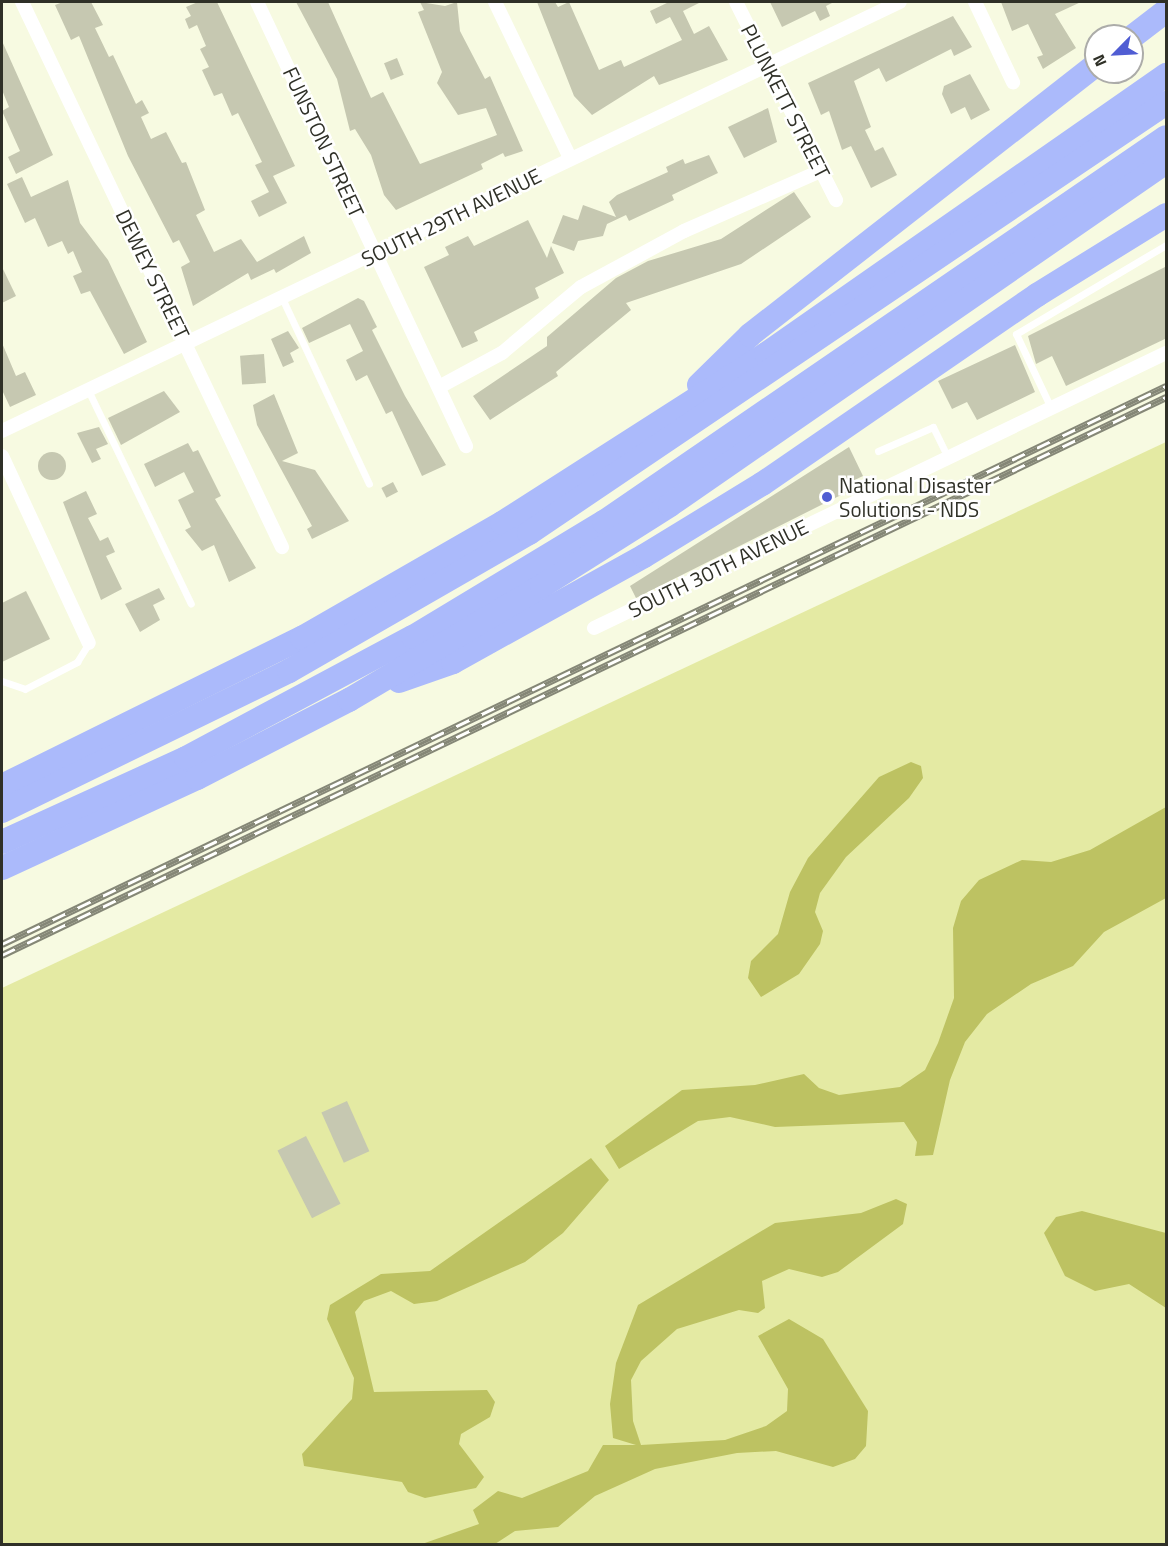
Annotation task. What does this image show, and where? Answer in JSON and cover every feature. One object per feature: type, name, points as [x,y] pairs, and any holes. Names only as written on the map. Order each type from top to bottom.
[{"type":"highway","points":[[1144,28],[1167,11]]},
{"type":"highway","points":[[662,422],[750,335],[1084,74]]},
{"type":"highway","points":[[2,786],[302,638],[492,529],[662,422],[1167,75]]},
{"type":"highway","points":[[2,811],[289,671],[529,533],[1167,103]]},
{"type":"highway","points":[[2,842],[186,758],[413,637],[604,522],[1167,137]]},
{"type":"highway","points":[[2,868],[198,778],[349,700],[670,505],[1167,162]]},
{"type":"highway","points":[[349,700],[453,662],[644,556],[762,484],[1037,295],[1167,215]]},
{"type":"street","name":"DEWEY STREET","points":[[22,2],[185,339],[282,547]]},
{"type":"street","name":"FUNSTON STREET","points":[[257,2],[466,446]]},
{"type":"street","points":[[495,2],[570,158]]},
{"type":"street","name":"PLUNKETT STREET","points":[[736,2],[836,200]]},
{"type":"street","name":"SOUTH 29TH AVENUE","points":[[2,431],[185,339],[282,298],[376,254],[570,158],[900,2]]},
{"type":"street","points":[[975,2],[1013,82]]},
{"type":"street","points":[[439,387],[502,353],[582,287],[684,231],[820,171]]},
{"type":"street","name":"SOUTH 30TH AVENUE","points":[[594,628],[1167,353]]},
{"type":"street","points":[[2,456],[5,472],[89,643]]},
{"type":"lane","points":[[1051,408],[1016,334],[1167,245]]},
{"type":"lane","points":[[282,298],[369,484]]},
{"type":"lane","points":[[87,388],[191,604]]},
{"type":"lane","points":[[879,452],[933,427],[948,458]]},
{"type":"lane","points":[[2,681],[25,689],[77,662],[89,643]]},
{"type":"shaded area","points":[[1166,442],[1166,1544],[2,1544],[2,988]]},
{"type":"shaded area","points":[[911,762],[921,766],[923,778],[909,798],[846,857],[820,893],[815,912],[823,931],[820,944],[799,974],[761,997],[748,978],[751,961],[778,934],[790,892],[808,858],[879,777]]},
{"type":"shaded area","points":[[1166,807],[1166,898],[1104,932],[1073,966],[1031,984],[987,1014],[965,1042],[950,1080],[933,1155],[915,1156],[917,1142],[904,1122],[775,1127],[730,1117],[698,1121],[619,1169],[605,1146],[682,1090],[755,1085],[804,1074],[819,1088],[839,1095],[900,1087],[925,1070],[938,1043],[954,998],[953,928],[961,901],[979,880],[1022,860],[1051,862],[1090,850]]},
{"type":"shaded area","points":[[591,1158],[609,1180],[563,1233],[525,1262],[437,1301],[414,1304],[391,1291],[364,1301],[355,1312],[374,1392],[487,1390],[495,1402],[490,1417],[461,1434],[459,1444],[484,1477],[476,1488],[425,1498],[408,1492],[402,1482],[304,1466],[302,1454],[352,1399],[354,1378],[327,1319],[330,1305],[381,1274],[430,1271]]},
{"type":"shaded area","points":[[896,1199],[907,1204],[903,1224],[838,1272],[822,1277],[789,1269],[762,1281],[765,1308],[758,1313],[739,1310],[677,1329],[641,1361],[631,1380],[633,1421],[641,1445],[725,1440],[766,1426],[787,1411],[788,1389],[758,1336],[789,1319],[823,1339],[868,1411],[866,1446],[855,1459],[833,1467],[776,1451],[737,1453],[655,1469],[595,1496],[558,1527],[515,1531],[495,1544],[422,1544],[479,1524],[473,1510],[498,1491],[522,1498],[588,1471],[603,1445],[636,1445],[613,1438],[610,1404],[616,1363],[638,1305],[775,1223],[861,1213]]},
{"type":"shaded area","points":[[1082,1211],[1166,1233],[1166,1308],[1129,1284],[1095,1291],[1065,1276],[1044,1233],[1056,1217]]},
{"type":"building","points":[[63,2],[91,2],[103,25],[95,28],[109,57],[113,55],[136,104],[142,100],[149,113],[141,117],[151,139],[166,132],[182,163],[186,162],[205,210],[196,215],[214,252],[241,239],[257,262],[304,236],[311,253],[276,273],[274,269],[251,280],[248,273],[193,306],[181,267],[190,262],[179,240],[173,243],[128,156],[79,36],[71,40],[55,5]]},
{"type":"building","points":[[198,2],[217,2],[295,166],[273,176],[287,203],[259,217],[251,201],[269,192],[255,165],[262,162],[238,113],[232,116],[222,93],[214,96],[202,70],[209,67],[200,49],[206,46],[197,25],[189,29],[185,19],[191,16],[186,7]]},
{"type":"building","points":[[296,2],[328,2],[371,98],[383,92],[420,164],[497,135],[486,108],[458,115],[437,83],[442,72],[418,12],[424,10],[420,2],[445,6],[457,2],[460,31],[485,79],[490,76],[523,151],[505,157],[503,153],[481,164],[483,169],[396,210],[384,195],[371,155],[355,129],[350,131],[337,79]]},
{"type":"building","points":[[537,2],[555,2],[558,7],[569,2],[599,70],[621,60],[624,67],[682,40],[670,17],[656,24],[650,11],[669,2],[701,2],[683,11],[694,34],[709,26],[728,60],[659,85],[654,76],[592,115],[574,96]]},
{"type":"building","points":[[770,2],[834,2],[826,6],[830,16],[820,21],[815,11],[782,27]]},
{"type":"building","points":[[1001,2],[1081,2],[1055,14],[1076,48],[1043,69],[1037,57],[1043,55],[1028,24],[1012,31]]},
{"type":"building","points":[[953,16],[972,47],[954,56],[951,49],[886,82],[879,68],[854,81],[871,127],[865,130],[875,151],[883,147],[897,175],[871,188],[851,146],[842,150],[829,111],[821,115],[808,83]]},
{"type":"building","points":[[2,41],[53,155],[16,174],[8,157],[20,151],[2,111],[9,107],[2,90]]},
{"type":"building","points":[[397,58],[404,75],[391,80],[384,63]]},
{"type":"building","points":[[970,74],[990,110],[971,120],[965,107],[951,114],[942,94],[944,86]]},
{"type":"building","points":[[768,108],[777,142],[744,158],[728,127]]},
{"type":"building","points":[[709,155],[718,173],[672,195],[674,200],[629,221],[626,215],[607,224],[603,236],[578,241],[574,251],[552,243],[563,215],[578,220],[583,205],[616,217],[609,202],[617,195],[668,172],[666,167],[683,159],[685,164]]},
{"type":"building","points":[[22,177],[31,197],[68,180],[80,223],[108,260],[147,342],[124,354],[90,291],[81,294],[73,276],[82,272],[73,251],[68,254],[62,241],[48,247],[35,218],[25,223],[7,184]]},
{"type":"building","points":[[794,192],[811,217],[741,264],[626,303],[631,310],[556,372],[558,376],[490,420],[473,396],[547,346],[547,337],[616,278],[648,261],[721,239]]},
{"type":"building","points":[[528,220],[547,258],[551,246],[564,273],[535,288],[539,298],[474,332],[478,341],[462,348],[424,267],[449,255],[445,247],[468,236],[474,246]]},
{"type":"building","points":[[1167,266],[1167,338],[1066,386],[1052,356],[1036,364],[1028,336]]},
{"type":"building","points":[[2,267],[16,296],[2,303]]},
{"type":"building","points":[[358,298],[364,301],[377,327],[372,330],[405,396],[446,465],[422,476],[392,411],[386,414],[367,375],[356,381],[346,360],[363,351],[350,324],[309,343],[302,328]]},
{"type":"building","points":[[288,331],[299,348],[290,353],[294,362],[283,367],[271,339]]},
{"type":"building","points":[[2,343],[16,376],[25,372],[36,395],[10,407],[2,390]]},
{"type":"building","points":[[1015,345],[1035,392],[977,420],[967,402],[952,409],[938,381]]},
{"type":"building","points":[[264,354],[266,383],[242,385],[240,356]]},
{"type":"building","points":[[164,391],[180,412],[121,445],[108,418]]},
{"type":"building","points":[[274,394],[298,453],[282,461],[315,470],[349,521],[312,539],[307,529],[312,526],[257,425],[253,405]]},
{"type":"building","points":[[99,427],[108,444],[96,449],[101,459],[92,463],[77,433]]},
{"type":"building","points":[[188,443],[193,452],[198,450],[221,496],[215,499],[256,568],[229,582],[214,545],[202,551],[185,530],[191,527],[178,500],[194,492],[184,472],[155,487],[144,464]]},
{"type":"building","points":[[849,447],[863,476],[844,485],[847,492],[636,598],[630,586]]},
{"type":"building","points":[[52,452],[62,456],[66,466],[62,476],[52,480],[42,476],[38,466],[42,456]]},
{"type":"building","points":[[393,482],[398,492],[386,498],[381,488]]},
{"type":"building","points":[[86,491],[97,514],[88,518],[100,541],[108,537],[115,552],[106,556],[122,589],[101,600],[63,502]]},
{"type":"building","points":[[159,588],[165,599],[153,605],[160,620],[140,632],[125,604]]},
{"type":"building","points":[[26,591],[50,639],[2,662],[2,603]]},
{"type":"building","points":[[347,1101],[369,1151],[344,1163],[321,1112]]},
{"type":"building","points":[[306,1136],[341,1204],[312,1218],[277,1151]]},
{"type":"railway","points":[[2,944],[1166,386]]},
{"type":"railway","points":[[2,955],[1166,397]]},
{"type":"place","name":"National Disaster Solutions - NDS","points":[[827,497]]}]
